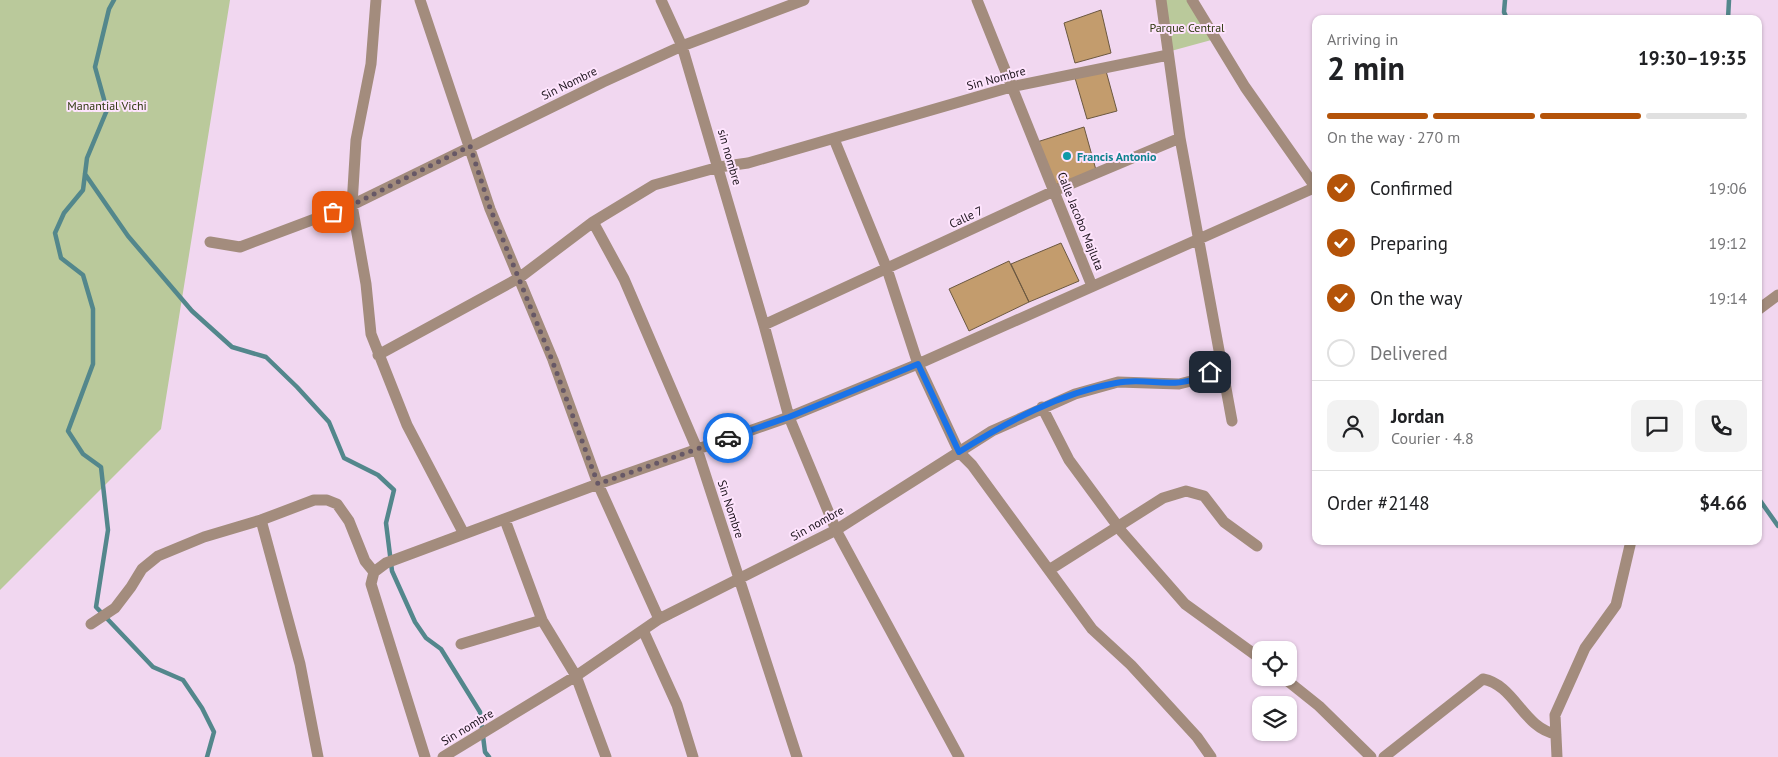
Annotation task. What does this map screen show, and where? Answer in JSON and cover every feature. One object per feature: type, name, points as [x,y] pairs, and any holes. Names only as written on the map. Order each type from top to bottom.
[{"type":"street","points":[[376,0],[371,64],[356,140],[352,205],[366,284],[371,334],[407,425],[464,534]]},
{"type":"street","points":[[420,0],[490,208],[552,360],[598,484],[659,619]]},
{"type":"street","name":"sin nombre","points":[[661,0],[682,46],[719,167],[789,417],[836,530],[959,757]]},
{"type":"street","name":"Sin Nombre","points":[[210,242],[240,247],[352,205],[470,146],[682,46],[804,0]]},
{"type":"street","name":"Calle Jacobo Majluta","points":[[977,0],[1092,286]]},
{"type":"street","points":[[1161,0],[1180,138],[1220,366],[1232,421]]},
{"type":"street","points":[[1192,0],[1245,87],[1312,181]]},
{"type":"street","name":"Sin Nombre","points":[[378,355],[519,278],[594,222],[654,185],[719,167],[748,163],[1011,88],[1168,55]]},
{"type":"street","points":[[834,138],[887,269],[918,364],[959,452],[972,465],[1092,628],[1131,665],[1197,738],[1211,757]]},
{"type":"street","name":"Calle 7","points":[[764,325],[1054,191],[1180,138]]},
{"type":"street","points":[[425,757],[375,604],[371,584],[374,572],[386,563],[598,484],[789,417],[918,364],[1312,189]]},
{"type":"street","name":"Sin Nombre","points":[[594,222],[624,279],[697,449],[797,757]]},
{"type":"street","points":[[1762,307],[1778,295]]},
{"type":"street","name":"Sin nombre","points":[[444,757],[576,676],[659,619],[836,530],[992,431],[1042,407],[1075,394],[1118,382],[1179,384],[1199,378],[1220,366]]},
{"type":"street","points":[[1042,407],[1069,460],[1118,526],[1185,604],[1252,652]]},
{"type":"street","points":[[1049,570],[1163,498],[1186,491],[1204,496],[1224,522],[1257,546]]},
{"type":"street","points":[[92,624],[115,608],[142,569],[158,556],[204,537],[261,520],[314,500],[327,500],[337,504],[349,521],[365,561],[374,572]]},
{"type":"street","points":[[261,520],[300,664],[318,757]]},
{"type":"street","points":[[505,520],[542,620],[576,676],[606,757]]},
{"type":"street","points":[[1557,757],[1555,715],[1585,648],[1616,605],[1630,545]]},
{"type":"street","points":[[461,644],[542,620]]},
{"type":"street","points":[[643,630],[677,705],[693,757]]},
{"type":"street","points":[[1384,757],[1483,679],[1499,684],[1539,729],[1556,734]]},
{"type":"street","points":[[1294,686],[1319,706],[1371,757]]},
{"type":"green space","name":"Manantial Vichi","points":[[0,0],[230,0],[161,429],[0,590]]},
{"type":"green space","name":"Parque Central","points":[[1163,0],[1191,0],[1215,39],[1171,51]]},
{"type":"building","points":[[1101,10],[1111,53],[1075,63],[1064,23]]},
{"type":"building","points":[[1106,71],[1117,111],[1087,119],[1075,78]]},
{"type":"building","name":"Francis Antonio","points":[[1084,127],[1096,170],[1055,185],[1037,142]]},
{"type":"building","points":[[1061,243],[1079,281],[1029,302],[1011,264]]},
{"type":"building","points":[[1009,261],[1029,302],[969,331],[949,289]]},
{"type":"waterway","points":[[114,0],[109,9],[95,67],[107,110],[87,158],[83,190],[64,213],[55,233],[61,258],[83,275],[93,309],[93,364],[68,431],[83,454],[101,467],[108,530],[96,607],[153,667],[183,680],[202,708],[214,732],[207,757]]},
{"type":"waterway","points":[[1505,0],[1505,15]]},
{"type":"waterway","points":[[1728,15],[1729,0]]},
{"type":"waterway","points":[[85,174],[128,236],[192,311],[232,347],[266,357],[329,422],[344,458],[378,475],[394,490],[386,523],[392,571],[415,622],[426,638],[441,649],[480,712],[485,752],[489,757]]},
{"type":"waterway","points":[[1762,503],[1778,526]]},
{"type":"way so far","points":[[333,212],[352,205],[470,146],[490,208],[552,360],[598,484],[728,438]]},
{"type":"place","name":"Francis Antonio","points":[[1067,156]]},
{"type":"route","points":[[728,438],[789,417],[918,364],[959,452],[992,431],[1042,407],[1075,394],[1118,382],[1179,384],[1199,378],[1210,372]]}]
